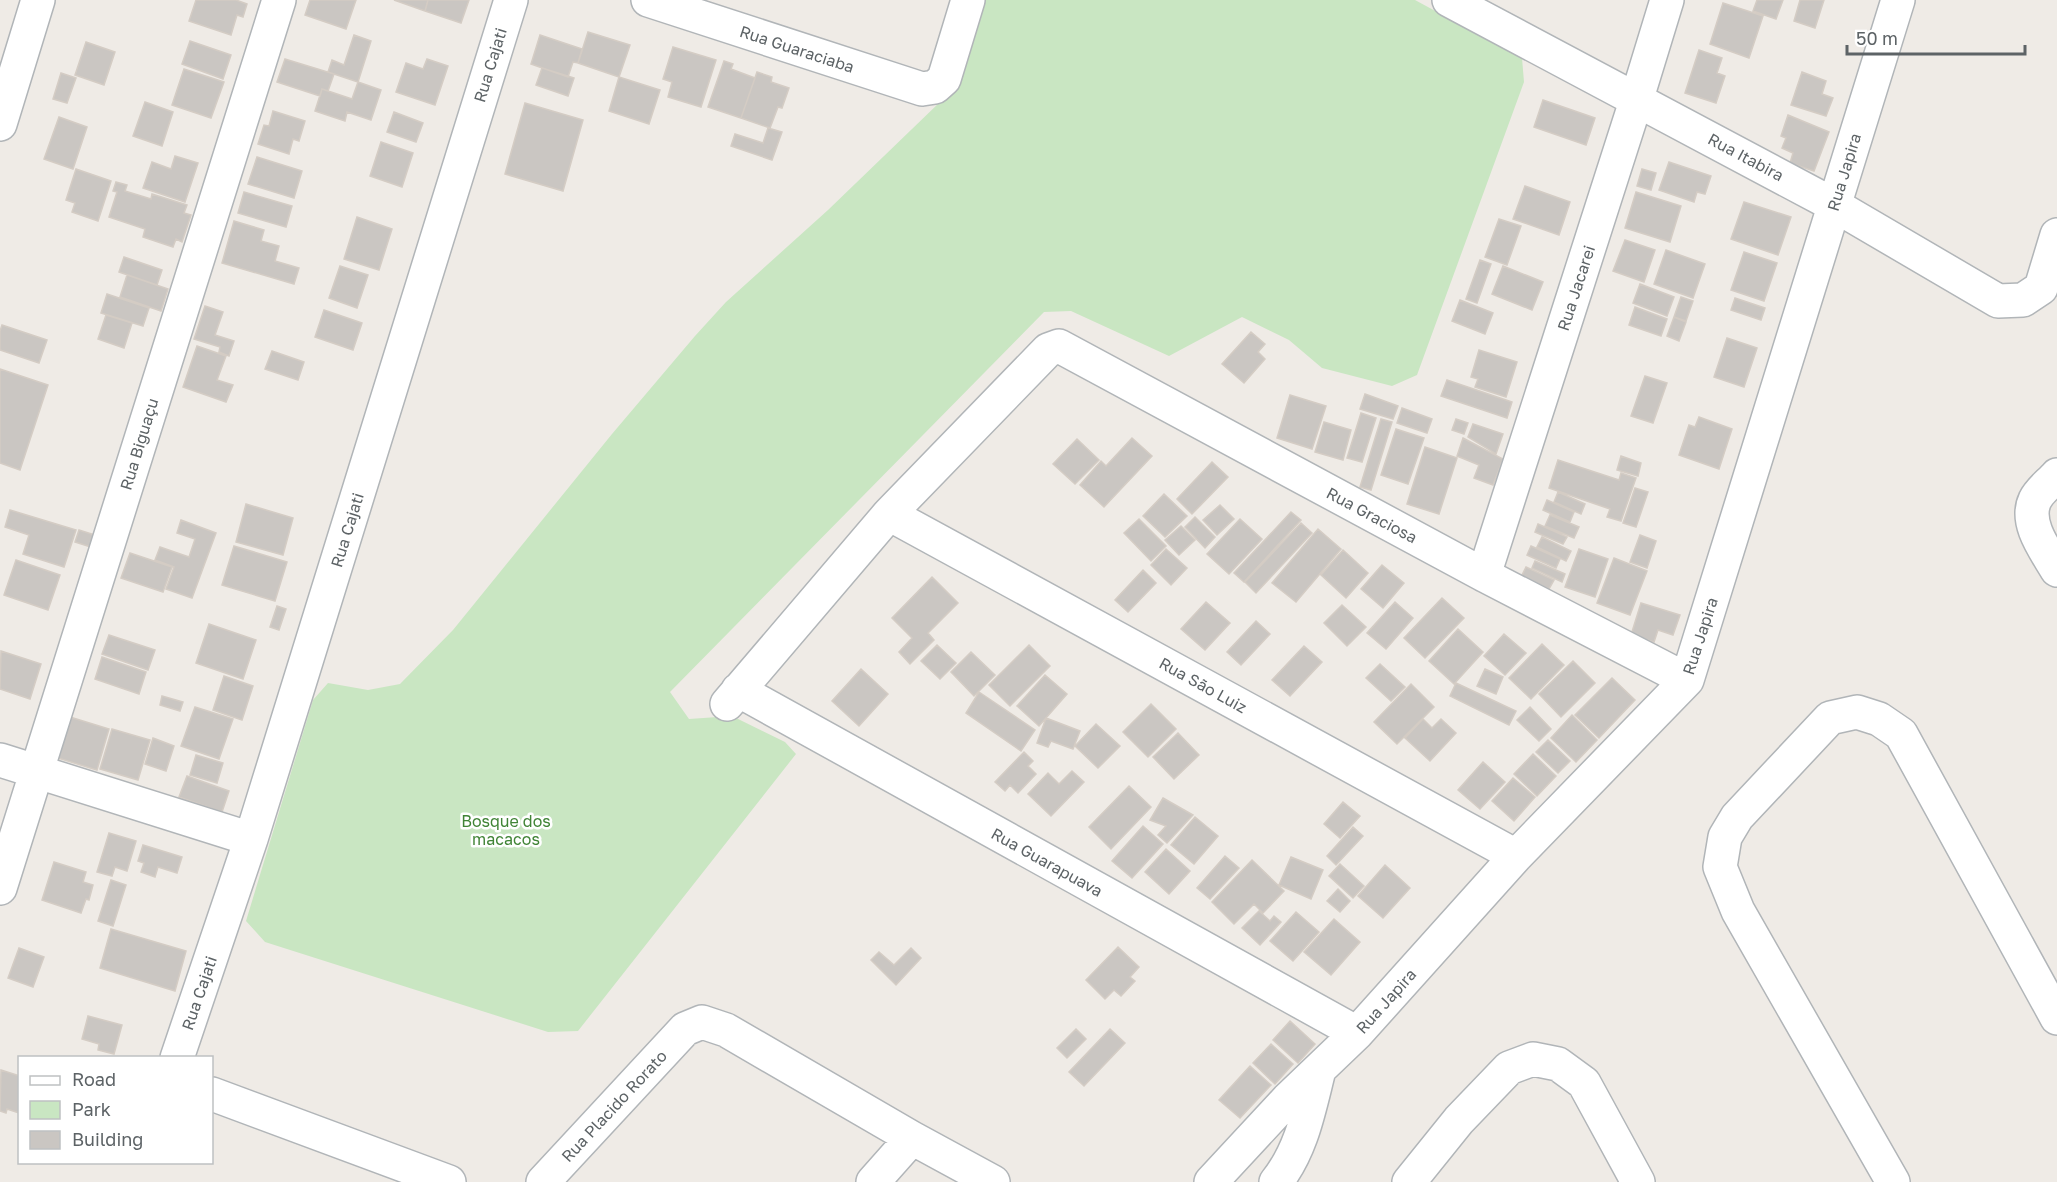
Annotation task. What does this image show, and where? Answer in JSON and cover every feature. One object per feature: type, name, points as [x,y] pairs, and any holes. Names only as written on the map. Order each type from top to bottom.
[{"type":"street","points":[[0,124],[38,0]]},
{"type":"street","name":"Rua Biguaçu","points":[[0,888],[279,0]]},
{"type":"street","name":"Rua Cajati","points":[[178,1056],[251,838],[511,0]]},
{"type":"street","name":"Rua Guaraciaba","points":[[648,0],[723,12],[922,89],[935,87],[944,79],[968,0]]},
{"type":"street","name":"Rua Itabira","points":[[1449,0],[1637,98],[1834,205],[1998,301],[2023,300],[2041,288],[2057,235]]},
{"type":"street","name":"Rua Jacarei","points":[[1484,575],[1667,0]]},
{"type":"street","name":"Rua Japira","points":[[1211,1182],[1288,1099],[1357,1033],[1516,856],[1687,680],[1898,0]]},
{"type":"street","name":"Rua Graciosa","points":[[889,514],[1048,350],[1059,346],[1484,575],[1687,680]]},
{"type":"street","points":[[2057,475],[2035,500],[2032,516],[2036,533],[2057,570]]},
{"type":"street","name":"Rua Guarapuava","points":[[889,514],[733,697],[1357,1033]]},
{"type":"street","name":"Rua São Luiz","points":[[889,514],[1516,856]]},
{"type":"street","points":[[1893,1182],[1738,911],[1720,867],[1725,837],[1737,817],[1830,718],[1857,712],[1879,719],[1900,734],[2057,1018]]},
{"type":"street","points":[[0,760],[251,838]]},
{"type":"street","name":"Rua Placido Rorato","points":[[543,1182],[685,1029],[702,1022],[726,1030],[912,1138]]},
{"type":"street","points":[[1408,1182],[1459,1120],[1509,1068],[1533,1059],[1558,1064],[1584,1083],[1638,1182]]},
{"type":"street","points":[[1276,1182],[1289,1166],[1303,1132],[1318,1070]]},
{"type":"street","points":[[213,1094],[449,1182]]},
{"type":"street","points":[[873,1182],[912,1138],[993,1182]]},
{"type":"green space","name":"Bosque dos macacos","points":[[985,0],[1415,0],[1522,58],[1524,82],[1417,375],[1392,386],[1322,368],[1289,340],[1242,317],[1169,356],[1071,311],[1044,312],[670,692],[689,719],[732,716],[785,742],[796,754],[578,1031],[548,1032],[265,942],[246,921],[313,700],[328,683],[368,690],[400,684],[453,630],[612,434],[726,302],[828,210],[940,102],[958,81]]},
{"type":"building","points":[[196,0],[236,0],[247,4],[243,17],[237,15],[231,35],[189,21]]},
{"type":"building","points":[[310,0],[356,0],[346,29],[305,15]]},
{"type":"building","points":[[394,0],[428,0],[425,11]]},
{"type":"building","points":[[428,0],[469,0],[461,23],[425,11]]},
{"type":"building","points":[[1757,0],[1783,0],[1776,19],[1753,11]]},
{"type":"building","points":[[1800,0],[1824,0],[1815,28],[1794,21]]},
{"type":"building","points":[[1723,3],[1763,16],[1749,58],[1710,44]]},
{"type":"building","points":[[588,32],[630,45],[619,77],[578,63]]},
{"type":"building","points":[[354,35],[371,41],[358,82],[328,72],[332,60],[344,65]]},
{"type":"building","points":[[540,35],[582,49],[578,63],[573,62],[568,77],[531,64]]},
{"type":"building","points":[[190,41],[231,55],[223,79],[182,64]]},
{"type":"building","points":[[86,42],[115,52],[104,85],[75,75]]},
{"type":"building","points":[[673,47],[716,60],[701,107],[668,97],[672,82],[663,79]]},
{"type":"building","points":[[1699,50],[1722,58],[1717,73],[1725,76],[1716,103],[1685,93]]},
{"type":"building","points":[[285,59],[334,74],[328,91],[322,89],[320,96],[277,82]]},
{"type":"building","points":[[427,59],[448,66],[435,105],[396,92],[406,63],[423,69]]},
{"type":"building","points":[[724,61],[733,64],[731,69],[755,78],[741,118],[708,107]]},
{"type":"building","points":[[542,68],[574,78],[568,96],[536,85]]},
{"type":"building","points":[[184,69],[224,82],[211,118],[172,105]]},
{"type":"building","points":[[757,72],[772,77],[771,82],[789,88],[782,108],[778,107],[770,128],[741,118]]},
{"type":"building","points":[[1802,72],[1826,81],[1822,94],[1833,98],[1826,116],[1791,105]]},
{"type":"building","points":[[61,73],[76,78],[67,103],[53,99]]},
{"type":"building","points":[[619,77],[660,90],[649,124],[609,111]]},
{"type":"building","points":[[358,82],[381,90],[371,120],[347,112],[345,121],[315,111],[322,89],[352,99]]},
{"type":"building","points":[[1543,100],[1595,118],[1586,145],[1534,127]]},
{"type":"building","points":[[145,102],[173,112],[162,146],[133,136]]},
{"type":"building","points":[[525,103],[583,120],[563,191],[505,174]]},
{"type":"building","points":[[273,111],[305,121],[299,141],[293,139],[289,154],[258,144],[264,125],[269,126]]},
{"type":"building","points":[[394,112],[423,123],[416,142],[387,132]]},
{"type":"building","points":[[1788,115],[1829,132],[1814,171],[1790,163],[1793,153],[1782,148],[1786,138],[1781,136]]},
{"type":"building","points":[[59,117],[87,127],[73,169],[44,159]]},
{"type":"building","points":[[768,128],[782,132],[772,160],[731,146],[735,134],[763,143]]},
{"type":"building","points":[[381,142],[413,153],[402,187],[370,176]]},
{"type":"building","points":[[175,156],[198,163],[185,202],[143,188],[152,162],[171,169]]},
{"type":"building","points":[[257,157],[302,171],[294,198],[248,184]]},
{"type":"building","points":[[1669,162],[1711,176],[1705,194],[1697,192],[1694,202],[1659,190]]},
{"type":"building","points":[[76,169],[111,181],[98,221],[72,212],[75,203],[66,200]]},
{"type":"building","points":[[1642,169],[1656,173],[1651,190],[1637,186]]},
{"type":"building","points":[[116,182],[127,185],[125,191],[151,199],[152,194],[187,205],[184,213],[191,215],[182,242],[176,239],[173,247],[143,237],[145,229],[109,217],[117,192],[113,191]]},
{"type":"building","points":[[1525,186],[1570,202],[1559,235],[1513,219]]},
{"type":"building","points":[[244,192],[292,206],[286,227],[238,213]]},
{"type":"building","points":[[1636,192],[1681,206],[1670,242],[1625,228]]},
{"type":"building","points":[[1744,202],[1791,217],[1778,255],[1731,239]]},
{"type":"building","points":[[357,217],[392,229],[379,270],[344,259]]},
{"type":"building","points":[[1499,219],[1521,226],[1507,265],[1485,257]]},
{"type":"building","points":[[234,221],[264,230],[261,241],[279,246],[275,261],[299,268],[294,284],[222,263]]},
{"type":"building","points":[[1625,240],[1655,250],[1644,282],[1613,271]]},
{"type":"building","points":[[1666,250],[1705,264],[1693,298],[1654,284]]},
{"type":"building","points":[[1744,252],[1777,263],[1764,301],[1731,290]]},
{"type":"building","points":[[124,257],[162,270],[157,285],[119,272]]},
{"type":"building","points":[[1480,260],[1491,264],[1477,303],[1466,299]]},
{"type":"building","points":[[340,266],[368,275],[357,308],[329,298]]},
{"type":"building","points":[[1503,266],[1543,282],[1532,310],[1492,294]]},
{"type":"building","points":[[127,275],[168,289],[161,311],[120,297]]},
{"type":"building","points":[[1640,284],[1674,297],[1667,316],[1633,303]]},
{"type":"building","points":[[107,294],[149,308],[143,326],[101,313]]},
{"type":"building","points":[[1681,297],[1693,301],[1686,321],[1674,317]]},
{"type":"building","points":[[1735,298],[1765,308],[1761,320],[1731,310]]},
{"type":"building","points":[[1460,300],[1493,313],[1485,334],[1452,321]]},
{"type":"building","points":[[205,306],[223,312],[215,335],[234,341],[229,356],[219,352],[220,347],[194,339]]},
{"type":"building","points":[[1635,307],[1667,319],[1661,336],[1629,325]]},
{"type":"building","points":[[324,310],[362,323],[353,350],[315,337]]},
{"type":"building","points":[[106,315],[132,323],[124,348],[98,339]]},
{"type":"building","points":[[1674,317],[1686,322],[1679,341],[1667,336]]},
{"type":"building","points":[[2,325],[47,340],[39,363],[0,350]]},
{"type":"building","points":[[1251,332],[1265,344],[1258,352],[1265,359],[1244,383],[1222,364]]},
{"type":"building","points":[[1727,338],[1757,348],[1744,387],[1714,377]]},
{"type":"building","points":[[197,346],[226,356],[217,380],[233,385],[226,402],[183,387]]},
{"type":"building","points":[[1479,350],[1517,362],[1506,397],[1475,387],[1478,379],[1471,377]]},
{"type":"building","points":[[272,351],[304,362],[298,380],[265,369]]},
{"type":"building","points":[[0,369],[48,385],[20,470],[0,463]]},
{"type":"building","points":[[1645,376],[1667,383],[1653,423],[1631,416]]},
{"type":"building","points":[[1447,380],[1512,402],[1507,418],[1441,396]]},
{"type":"building","points":[[1365,394],[1398,406],[1393,419],[1360,409]]},
{"type":"building","points":[[1290,395],[1326,406],[1312,449],[1277,438]]},
{"type":"building","points":[[1402,408],[1432,419],[1427,433],[1397,423]]},
{"type":"building","points":[[1361,413],[1376,418],[1362,462],[1347,458]]},
{"type":"building","points":[[1699,417],[1732,429],[1719,469],[1679,455],[1689,425],[1695,427]]},
{"type":"building","points":[[1381,419],[1392,422],[1371,490],[1360,487]]},
{"type":"building","points":[[1456,419],[1468,423],[1464,434],[1452,430]]},
{"type":"building","points":[[1324,422],[1351,430],[1343,460],[1315,452]]},
{"type":"building","points":[[1473,424],[1503,434],[1496,454],[1468,437]]},
{"type":"building","points":[[1396,429],[1424,438],[1408,484],[1381,475]]},
{"type":"building","points":[[1132,438],[1152,456],[1104,507],[1080,485],[1101,461],[1106,466]]},
{"type":"building","points":[[1463,438],[1503,459],[1493,485],[1474,478],[1479,465],[1457,456]]},
{"type":"building","points":[[1077,439],[1099,460],[1075,484],[1053,464]]},
{"type":"building","points":[[1425,447],[1457,458],[1439,514],[1407,504]]},
{"type":"building","points":[[1621,456],[1641,463],[1638,476],[1617,470]]},
{"type":"building","points":[[1558,460],[1619,480],[1621,473],[1636,478],[1621,521],[1607,517],[1610,509],[1549,488]]},
{"type":"building","points":[[1212,462],[1228,477],[1192,514],[1177,499]]},
{"type":"building","points":[[1635,488],[1648,492],[1636,527],[1623,523]]},
{"type":"building","points":[[1558,492],[1585,504],[1581,514],[1554,502]]},
{"type":"building","points":[[1164,494],[1187,516],[1165,537],[1143,516]]},
{"type":"building","points":[[1547,500],[1574,512],[1570,522],[1543,510]]},
{"type":"building","points":[[246,504],[293,518],[283,555],[236,542]]},
{"type":"building","points":[[1220,505],[1234,519],[1217,535],[1203,520]]},
{"type":"building","points":[[10,510],[76,530],[64,567],[23,554],[29,535],[5,527]]},
{"type":"building","points":[[1291,512],[1301,520],[1244,582],[1234,573]]},
{"type":"building","points":[[1550,515],[1579,527],[1574,538],[1545,526]]},
{"type":"building","points":[[1195,517],[1215,537],[1205,548],[1185,527]]},
{"type":"building","points":[[1139,519],[1166,546],[1151,561],[1124,533]]},
{"type":"building","points":[[1240,519],[1262,539],[1229,574],[1207,554]]},
{"type":"building","points":[[181,520],[216,533],[192,598],[166,589],[174,567],[155,560],[160,547],[189,557],[195,539],[177,533]]},
{"type":"building","points":[[1301,523],[1312,533],[1256,593],[1245,582]]},
{"type":"building","points":[[1538,524],[1567,537],[1563,544],[1535,532]]},
{"type":"building","points":[[1181,526],[1195,540],[1179,555],[1165,540]]},
{"type":"building","points":[[1318,529],[1341,549],[1296,602],[1272,583]]},
{"type":"building","points":[[79,530],[98,536],[94,548],[75,542]]},
{"type":"building","points":[[1640,535],[1656,541],[1647,568],[1630,562]]},
{"type":"building","points":[[1542,537],[1571,551],[1566,561],[1537,547]]},
{"type":"building","points":[[234,546],[287,562],[275,601],[222,585]]},
{"type":"building","points":[[1531,546],[1560,559],[1556,568],[1527,555]]},
{"type":"building","points":[[1166,549],[1187,568],[1171,585],[1151,565]]},
{"type":"building","points":[[1579,549],[1608,559],[1595,597],[1565,587]]},
{"type":"building","points":[[1343,550],[1368,573],[1346,598],[1321,575]]},
{"type":"building","points":[[130,553],[172,567],[163,592],[121,578]]},
{"type":"building","points":[[1614,558],[1647,571],[1630,615],[1597,603]]},
{"type":"building","points":[[16,560],[60,575],[48,610],[4,595]]},
{"type":"building","points":[[1535,561],[1565,574],[1562,582],[1532,568]]},
{"type":"building","points":[[1382,565],[1404,583],[1383,608],[1361,589]]},
{"type":"building","points":[[1526,567],[1554,580],[1549,589],[1521,577]]},
{"type":"building","points":[[1143,570],[1156,583],[1128,612],[1115,600]]},
{"type":"building","points":[[932,577],[958,603],[928,633],[934,640],[910,664],[899,652],[912,638],[892,618]]},
{"type":"building","points":[[1442,598],[1464,618],[1425,658],[1404,638]]},
{"type":"building","points":[[1206,602],[1230,623],[1205,650],[1181,629]]},
{"type":"building","points":[[1395,602],[1413,618],[1386,649],[1367,633]]},
{"type":"building","points":[[1641,603],[1680,615],[1673,635],[1658,630],[1654,642],[1631,635]]},
{"type":"building","points":[[1342,605],[1366,627],[1347,646],[1324,623]]},
{"type":"building","points":[[277,606],[286,609],[279,630],[270,627]]},
{"type":"building","points":[[1256,621],[1270,634],[1241,665],[1227,652]]},
{"type":"building","points":[[209,624],[256,640],[243,679],[196,663]]},
{"type":"building","points":[[1458,629],[1483,652],[1454,684],[1429,661]]},
{"type":"building","points":[[1504,634],[1526,653],[1505,675],[1484,656]]},
{"type":"building","points":[[109,635],[155,650],[148,670],[102,654]]},
{"type":"building","points":[[1542,644],[1564,665],[1531,699],[1509,678]]},
{"type":"building","points":[[937,645],[956,663],[940,679],[921,661]]},
{"type":"building","points":[[1029,645],[1050,666],[1010,706],[989,685]]},
{"type":"building","points":[[1304,646],[1322,662],[1290,696],[1272,680]]},
{"type":"building","points":[[1,651],[41,664],[30,699],[0,689]]},
{"type":"building","points":[[971,652],[995,675],[974,696],[951,672]]},
{"type":"building","points":[[102,657],[146,672],[139,694],[95,679]]},
{"type":"building","points":[[1573,661],[1595,683],[1561,717],[1539,694]]},
{"type":"building","points":[[1380,664],[1405,687],[1391,701],[1366,678]]},
{"type":"building","points":[[861,669],[888,694],[859,726],[832,701]]},
{"type":"building","points":[[1485,669],[1503,677],[1496,694],[1477,686]]},
{"type":"building","points":[[1045,675],[1067,694],[1039,726],[1017,706]]},
{"type":"building","points":[[224,676],[253,686],[242,720],[213,710]]},
{"type":"building","points":[[1612,678],[1635,700],[1599,738],[1575,715]]},
{"type":"building","points":[[1456,683],[1516,711],[1509,725],[1450,696]]},
{"type":"building","points":[[1411,684],[1434,707],[1397,744],[1374,722]]},
{"type":"building","points":[[979,692],[1035,730],[1021,751],[966,713]]},
{"type":"building","points":[[162,696],[183,702],[180,711],[160,705]]},
{"type":"building","points":[[1151,704],[1176,729],[1148,757],[1123,732]]},
{"type":"building","points":[[195,707],[233,719],[219,759],[181,746]]},
{"type":"building","points":[[1530,707],[1551,729],[1539,741],[1517,720]]},
{"type":"building","points":[[1572,715],[1597,740],[1576,762],[1551,738]]},
{"type":"building","points":[[70,717],[109,729],[97,770],[58,758]]},
{"type":"building","points":[[1046,718],[1080,731],[1073,749],[1051,741],[1048,747],[1037,743]]},
{"type":"building","points":[[1423,719],[1432,728],[1441,719],[1456,733],[1430,761],[1405,738]]},
{"type":"building","points":[[1096,724],[1120,746],[1098,768],[1075,746]]},
{"type":"building","points":[[112,729],[150,740],[138,780],[100,769]]},
{"type":"building","points":[[1178,733],[1199,755],[1174,779],[1153,757]]},
{"type":"building","points":[[153,738],[174,746],[166,771],[145,764]]},
{"type":"building","points":[[1548,740],[1570,761],[1558,773],[1536,752]]},
{"type":"building","points":[[1024,752],[1033,761],[1028,766],[1036,774],[1018,793],[1010,785],[1005,791],[995,782]]},
{"type":"building","points":[[1533,754],[1556,776],[1537,796],[1514,774]]},
{"type":"building","points":[[196,755],[223,763],[217,783],[190,775]]},
{"type":"building","points":[[1483,762],[1505,782],[1480,809],[1458,790]]},
{"type":"building","points":[[1072,771],[1084,782],[1051,816],[1028,794],[1048,773],[1059,784]]},
{"type":"building","points":[[187,776],[229,791],[222,812],[179,797]]},
{"type":"building","points":[[1513,778],[1535,797],[1514,821],[1492,801]]},
{"type":"building","points":[[1129,786],[1151,807],[1111,849],[1089,827]]},
{"type":"building","points":[[1163,798],[1193,815],[1167,843],[1158,835],[1166,826],[1150,820]]},
{"type":"building","points":[[1343,802],[1360,816],[1340,838],[1324,824]]},
{"type":"building","points":[[1195,817],[1218,836],[1194,864],[1171,845]]},
{"type":"building","points":[[1143,826],[1163,844],[1132,878],[1112,861]]},
{"type":"building","points":[[1353,827],[1363,836],[1336,865],[1327,856]]},
{"type":"building","points":[[109,833],[136,841],[127,871],[115,867],[112,876],[97,872]]},
{"type":"building","points":[[143,845],[182,857],[177,873],[158,867],[155,877],[141,872],[144,863],[138,861]]},
{"type":"building","points":[[1166,849],[1190,871],[1169,894],[1145,872]]},
{"type":"building","points":[[1225,856],[1239,868],[1210,899],[1197,888]]},
{"type":"building","points":[[1291,857],[1323,870],[1311,899],[1279,885]]},
{"type":"building","points":[[1252,860],[1284,891],[1263,913],[1254,904],[1234,924],[1212,902]]},
{"type":"building","points":[[54,862],[86,872],[83,882],[93,885],[89,900],[86,899],[81,913],[42,900]]},
{"type":"building","points":[[1340,864],[1364,886],[1353,898],[1329,876]]},
{"type":"building","points":[[1385,865],[1410,888],[1383,918],[1358,896]]},
{"type":"building","points":[[111,880],[126,885],[113,926],[98,921]]},
{"type":"building","points":[[1338,889],[1350,901],[1340,912],[1327,901]]},
{"type":"building","points":[[1259,911],[1270,921],[1274,916],[1281,922],[1260,945],[1242,928]]},
{"type":"building","points":[[1296,912],[1319,932],[1293,961],[1270,941]]},
{"type":"building","points":[[1334,919],[1360,942],[1331,975],[1304,952]]},
{"type":"building","points":[[111,929],[186,951],[175,991],[100,968]]},
{"type":"building","points":[[1118,947],[1139,967],[1130,977],[1135,981],[1121,996],[1114,990],[1105,999],[1086,980]]},
{"type":"building","points":[[19,948],[44,957],[33,987],[8,978]]},
{"type":"building","points":[[911,948],[921,958],[896,985],[871,960],[879,952],[894,965]]},
{"type":"building","points":[[88,1016],[122,1025],[114,1054],[98,1050],[99,1044],[82,1039]]},
{"type":"building","points":[[1290,1021],[1315,1044],[1298,1063],[1273,1040]]},
{"type":"building","points":[[1076,1029],[1086,1039],[1067,1058],[1057,1048]]},
{"type":"building","points":[[1110,1029],[1125,1043],[1084,1086],[1069,1072]]},
{"type":"building","points":[[1271,1044],[1293,1064],[1275,1084],[1253,1063]]},
{"type":"building","points":[[1250,1066],[1271,1085],[1240,1118],[1219,1100]]},
{"type":"building","points":[[1,1070],[18,1075],[18,1113],[7,1109],[6,1113],[0,1111]]}]
